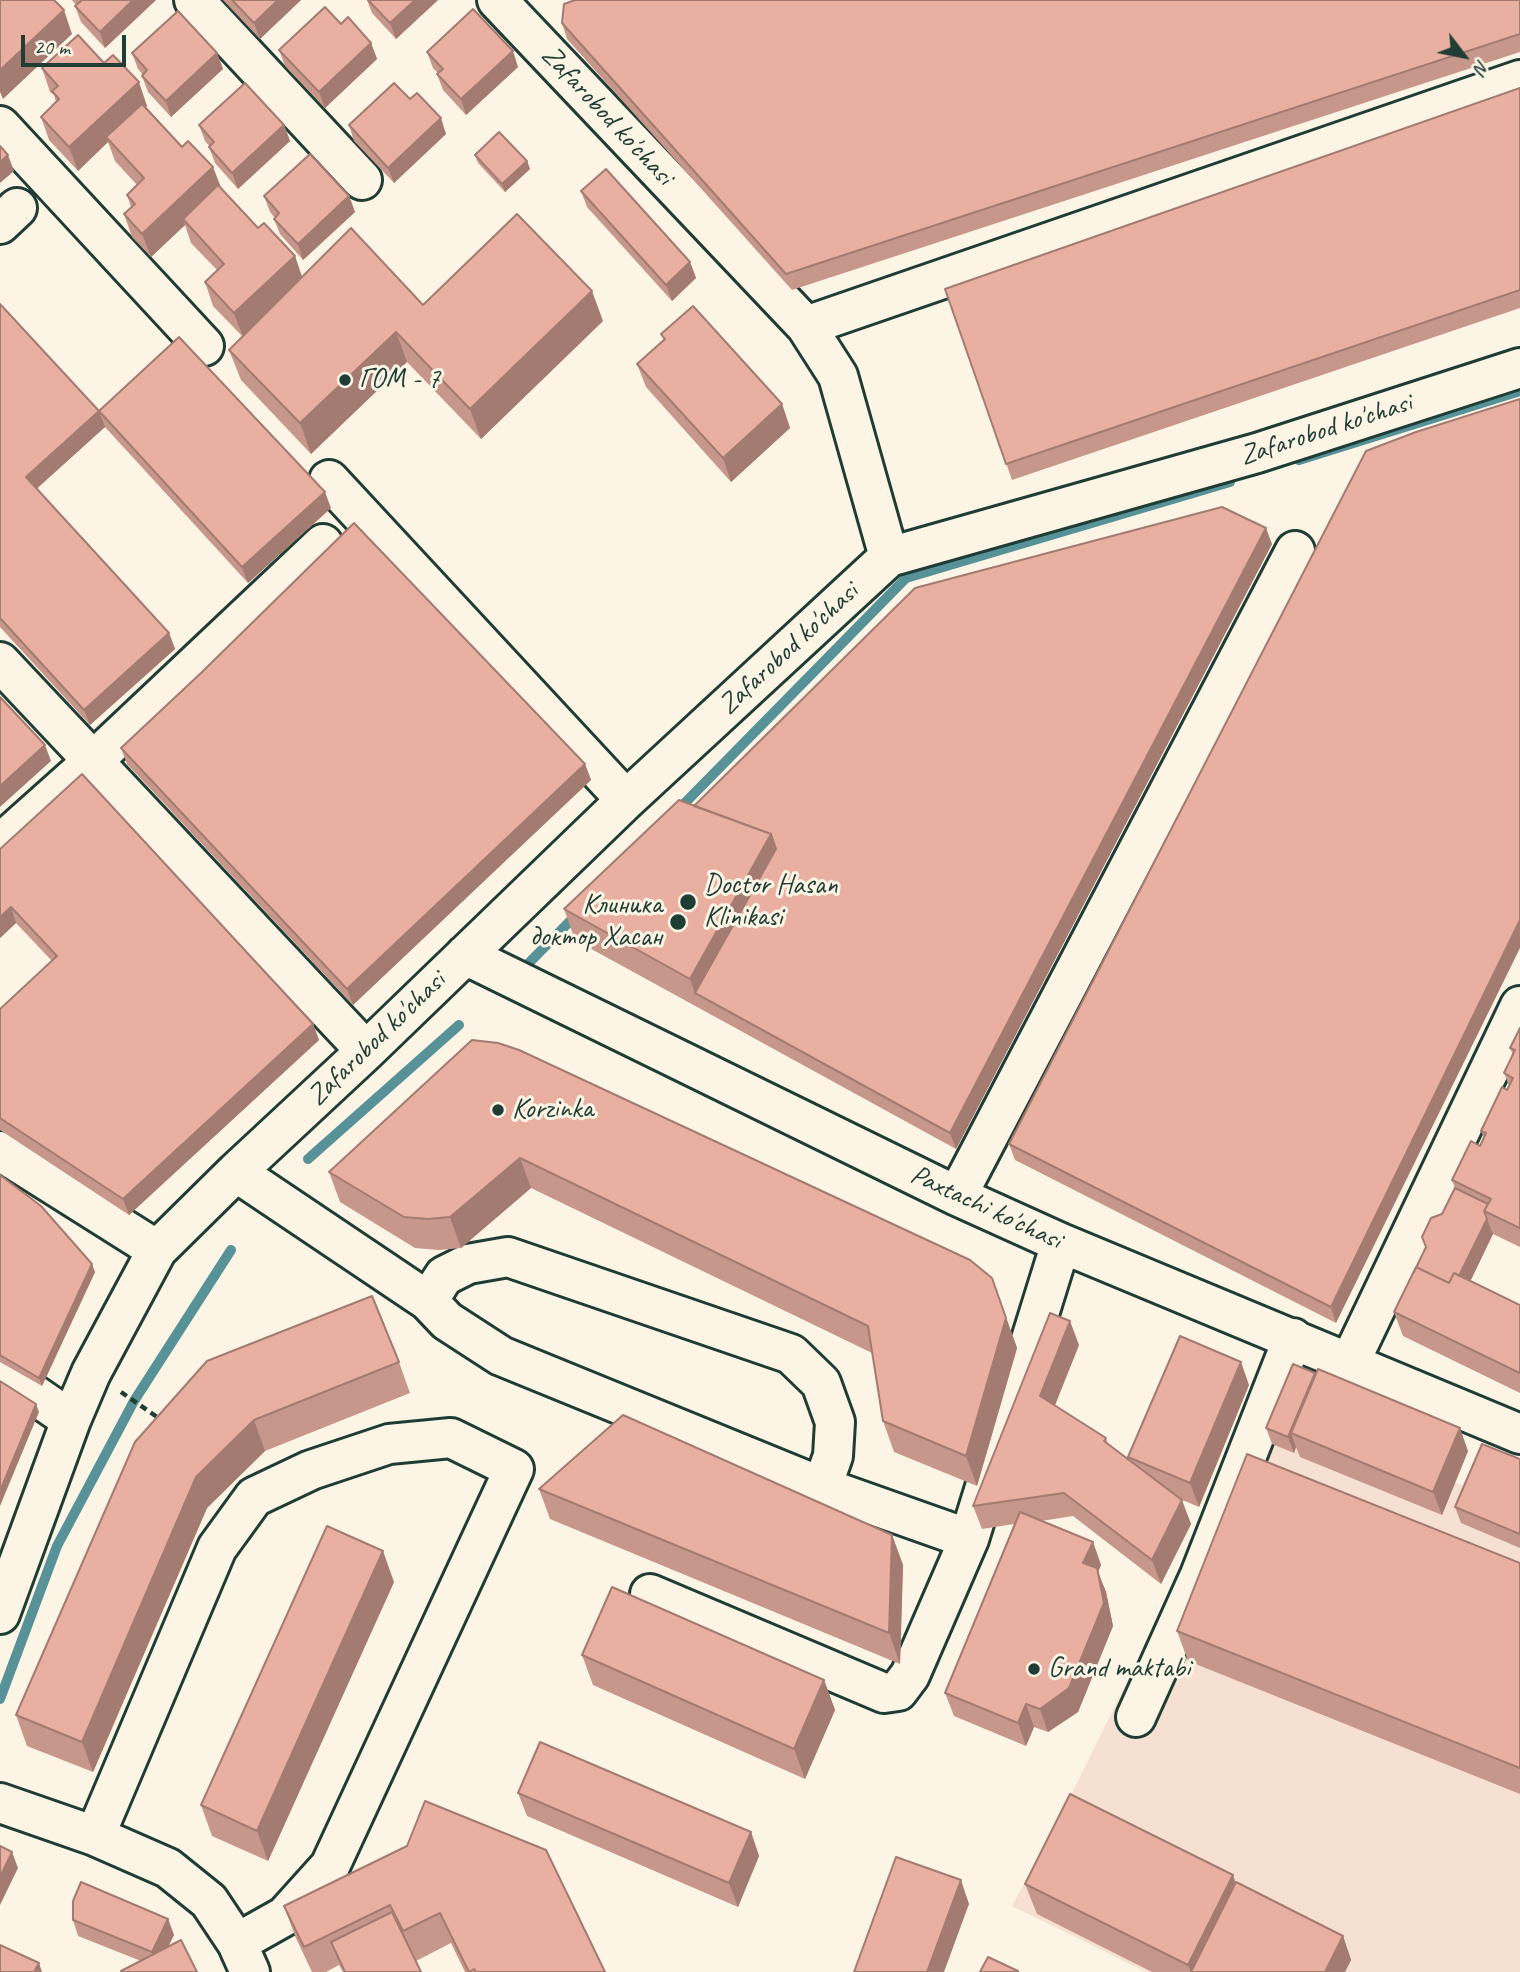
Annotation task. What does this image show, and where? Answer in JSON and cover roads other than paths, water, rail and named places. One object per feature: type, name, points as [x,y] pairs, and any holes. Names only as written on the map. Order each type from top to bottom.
[{"type":"street","points":[[194,0],[362,180]]},
{"type":"street","name":"Zafarobod ko'chasi","points":[[508,2],[806,326],[838,376],[889,557]]},
{"type":"street","points":[[806,326],[1520,80]]},
{"type":"street","points":[[0,126],[204,346]]},
{"type":"street","name":"Zafarobod ko'chasi","points":[[0,1614],[71,1420],[91,1373],[157,1250],[626,800],[889,557],[1257,453],[1520,368]]},
{"type":"street","points":[[329,480],[626,800]]},
{"type":"street","points":[[0,844],[93,761],[323,544]]},
{"type":"street","points":[[957,1196],[1295,551]]},
{"type":"street","points":[[0,662],[366,1052]]},
{"type":"street","name":"Paxtachi ko'chasi","points":[[465,956],[957,1196],[1061,1243],[1520,1434]]},
{"type":"street","points":[[1350,1362],[1520,1006]]},
{"type":"street","points":[[0,1151],[157,1250]]},
{"type":"street","points":[[236,1172],[428,1301],[447,1321],[501,1356],[822,1487],[969,1539]]},
{"type":"street","points":[[650,1594],[884,1693],[898,1691],[911,1675],[969,1539],[1061,1243]]},
{"type":"street","points":[[428,1301],[444,1276],[468,1264],[508,1257],[791,1353],[821,1383],[835,1422],[833,1456],[822,1487]]},
{"type":"street","points":[[1136,1717],[1200,1575],[1293,1338]]},
{"type":"street","points":[[0,1371],[71,1420]]},
{"type":"street","points":[[0,1803],[94,1836],[168,1868],[209,1901],[244,1958],[330,1866],[514,1469],[451,1438],[389,1444],[311,1470],[254,1497],[217,1548],[94,1836]]},
{"type":"waterway","points":[[1299,460],[1520,391]]},
{"type":"waterway","points":[[676,812],[906,578],[1230,482]]},
{"type":"waterway","points":[[523,969],[577,914]]},
{"type":"waterway","points":[[308,1159],[459,1025]]},
{"type":"waterway","points":[[0,1699],[57,1546],[134,1401],[231,1250]]},
{"type":"place","name":"ГОМ - 7","points":[[345,380]]},
{"type":"place","name":"Doctor Hasan Klinikasi","points":[[688,902]]},
{"type":"place","name":"Клиника доктор Хасан","points":[[678,922]]},
{"type":"place","name":"Korzinka","points":[[498,1110]]},
{"type":"place","name":"Grand maktabi","points":[[1034,1669]]}]
